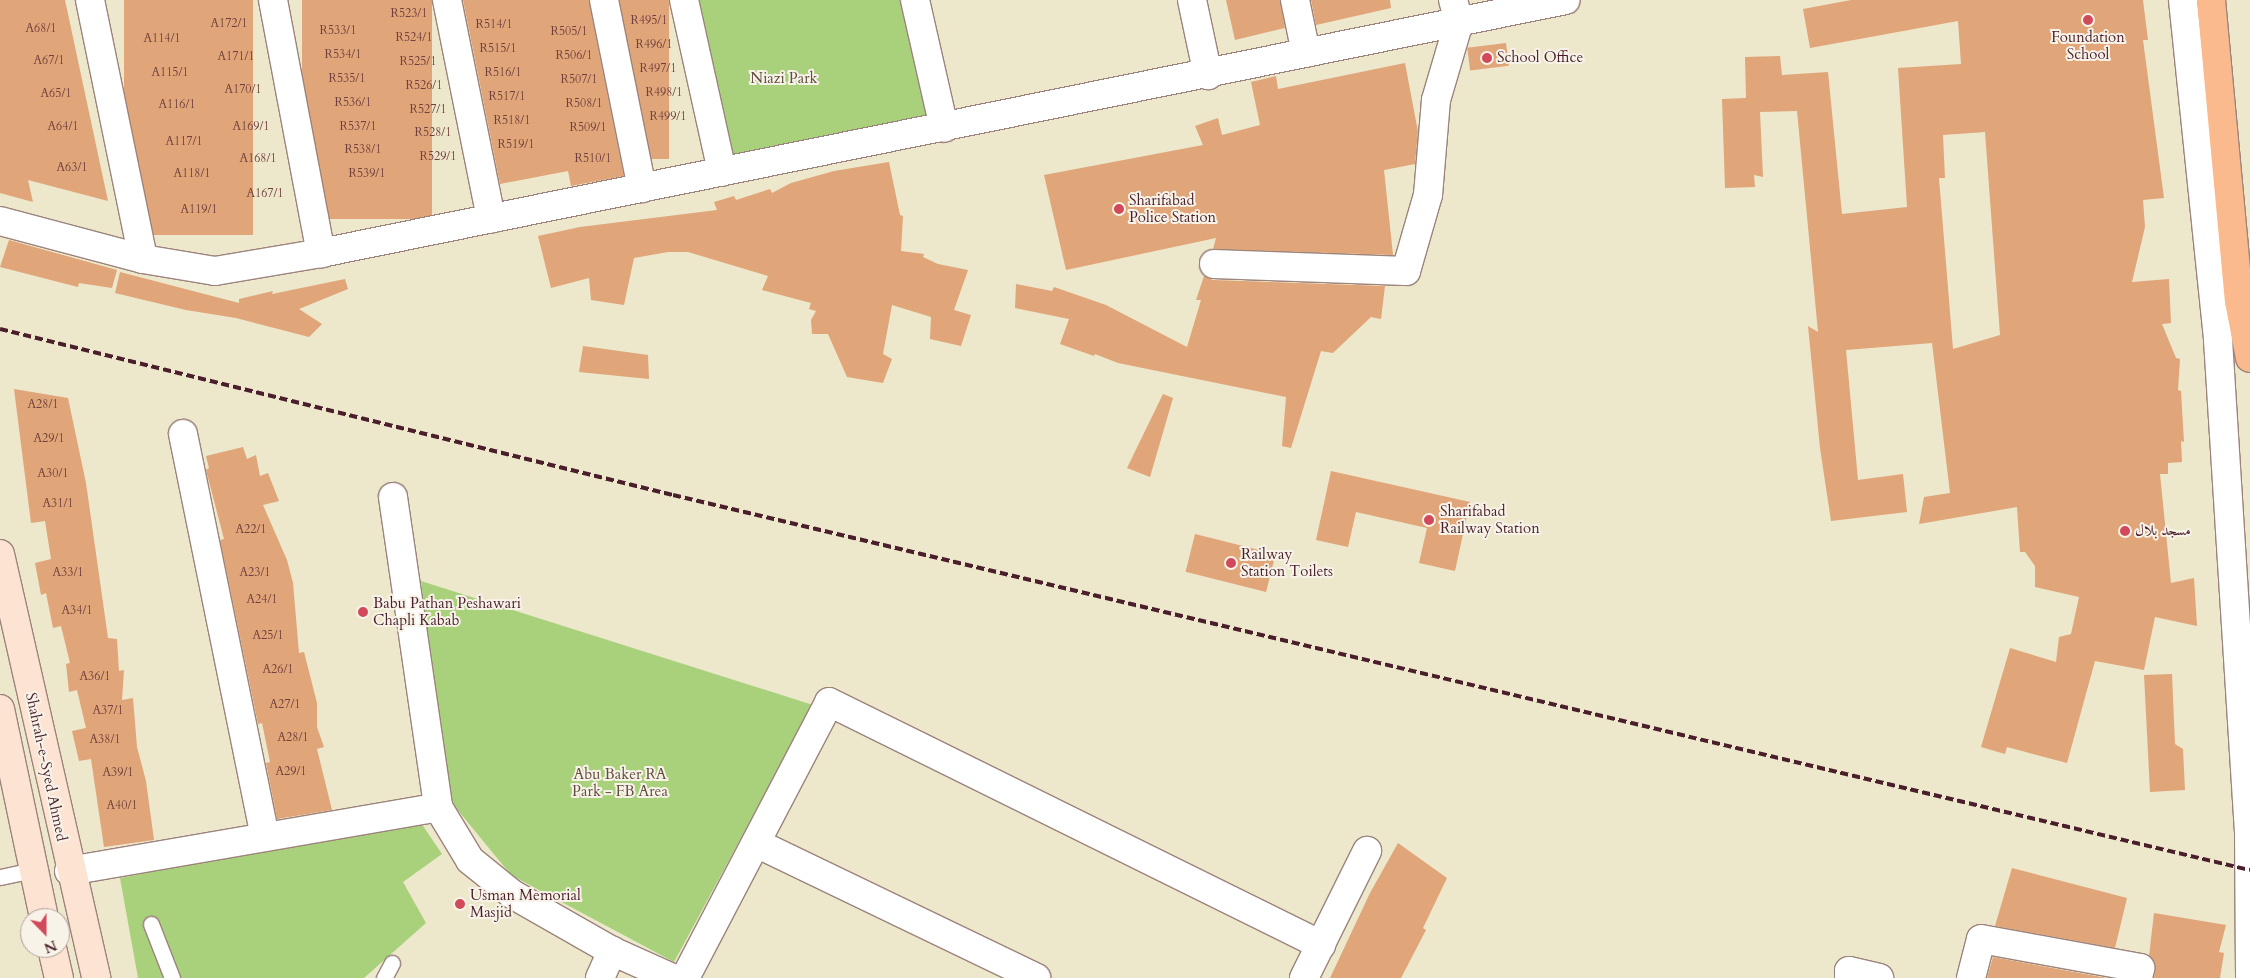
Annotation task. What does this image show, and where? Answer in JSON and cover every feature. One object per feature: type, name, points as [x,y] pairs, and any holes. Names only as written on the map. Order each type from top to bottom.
[{"type":"highway","points":[[2210,0],[2239,301],[2250,358]]},
{"type":"main road","name":"Shahrah-e-Syed Ahmed","points":[[1,562],[69,871],[96,978]]},
{"type":"main road","points":[[0,709],[42,908]]},
{"type":"main road","points":[[54,958],[59,978]]},
{"type":"street","points":[[90,0],[143,259]]},
{"type":"street","points":[[273,0],[322,253]]},
{"type":"street","points":[[448,0],[492,219]]},
{"type":"street","points":[[604,0],[642,188]]},
{"type":"street","points":[[684,0],[722,172]]},
{"type":"street","points":[[915,0],[944,128]]},
{"type":"street","points":[[1192,0],[1208,75]]},
{"type":"street","points":[[1295,0],[1306,53]]},
{"type":"street","points":[[0,221],[143,259],[215,271],[322,253],[1208,75],[1306,53],[1456,11],[1566,0]]},
{"type":"street","points":[[2183,0],[2218,340],[2249,830],[2250,978]]},
{"type":"street","points":[[1214,264],[1406,271],[1428,195],[1436,100],[1456,11]]},
{"type":"street","points":[[183,434],[265,837]]},
{"type":"street","points":[[393,497],[438,806],[470,860],[512,894],[612,951],[672,978]]},
{"type":"street","points":[[685,978],[829,702],[1321,945]]},
{"type":"street","points":[[69,871],[438,806]]},
{"type":"street","points":[[756,843],[1036,978]]},
{"type":"street","points":[[1304,978],[1367,851]]},
{"type":"street","points":[[1971,978],[1981,939],[2140,968],[2138,978]]},
{"type":"street","points":[[600,978],[612,951]]},
{"type":"street","points":[[1848,978],[1849,972],[1879,978]]},
{"type":"lane","points":[[0,877],[33,870]]},
{"type":"lane","points":[[151,924],[172,978]]},
{"type":"lane","points":[[384,978],[392,963]]},
{"type":"green space","name":"Niazi Park","points":[[685,0],[917,0],[946,126],[722,172]]},
{"type":"green space","name":"Abu Baker RA Park - FB Area","points":[[421,581],[813,705],[674,962],[511,875],[447,797]]},
{"type":"green space","points":[[419,820],[442,854],[403,882],[426,923],[364,978],[138,978],[120,878]]},
{"type":"building","points":[[0,0],[65,0],[108,201],[28,180],[33,202],[0,193]]},
{"type":"building","points":[[124,0],[253,0],[253,235],[124,235]]},
{"type":"building","points":[[302,0],[432,0],[432,219],[302,219]]},
{"type":"building","points":[[463,0],[589,0],[624,176],[571,186],[568,171],[500,184]]},
{"type":"building","points":[[620,0],[669,0],[669,159],[620,159]]},
{"type":"building","points":[[1226,0],[1280,0],[1285,28],[1235,40]]},
{"type":"building","points":[[1311,0],[1390,0],[1391,8],[1316,25]]},
{"type":"building","points":[[1851,0],[2143,0],[2148,40],[2143,40],[2164,198],[2143,200],[2145,227],[2132,282],[2169,279],[2171,323],[2162,324],[2176,358],[2180,359],[2178,390],[2181,391],[2184,442],[2181,441],[2182,462],[2168,463],[2168,474],[2160,474],[2171,583],[2194,578],[2197,626],[2155,617],[2144,670],[2095,661],[2067,763],[2007,747],[2005,754],[1981,747],[2010,648],[2056,662],[2059,637],[2071,634],[2079,597],[2035,587],[2035,566],[2025,552],[2020,552],[2017,507],[1919,524],[1924,497],[1950,493],[1932,343],[1846,350],[1858,480],[1903,474],[1907,512],[1831,521],[1820,448],[1808,326],[1818,332],[1797,111],[1760,112],[1763,177],[1754,175],[1755,187],[1725,188],[1722,99],[1746,98],[1745,57],[1780,56],[1782,75],[1828,72],[1842,214],[1907,207],[1898,68],[1961,64],[1958,21],[1810,48],[1803,9]],"holes":[[[1985,132],[2000,335],[1953,349],[1939,178],[1945,178],[1943,135]]]},
{"type":"building","name":"School Office","points":[[1506,43],[1509,66],[1470,71],[1467,48]]},
{"type":"building","points":[[1405,63],[1418,132],[1415,164],[1384,170],[1393,255],[1213,249],[1216,238],[1066,270],[1044,175],[1203,145],[1195,126],[1218,118],[1222,135],[1260,125],[1251,82],[1276,76],[1278,89]]},
{"type":"building","points":[[889,162],[900,215],[903,216],[901,251],[924,254],[923,257],[938,264],[968,270],[954,310],[971,315],[961,346],[930,339],[931,317],[892,305],[883,354],[892,359],[883,383],[847,377],[828,334],[812,334],[811,320],[816,311],[809,309],[811,303],[762,290],[768,276],[688,252],[668,252],[634,258],[624,305],[591,300],[589,278],[551,288],[538,236],[580,227],[717,210],[714,202],[734,196],[736,200],[770,189],[772,193],[791,183],[834,171]]},
{"type":"building","points":[[9,240],[117,270],[112,288],[79,283],[78,287],[0,267]]},
{"type":"building","points":[[120,272],[239,303],[239,299],[273,291],[272,294],[345,279],[348,289],[299,309],[322,324],[309,337],[236,318],[186,310],[115,293]]},
{"type":"building","points":[[1204,276],[1213,280],[1385,286],[1381,319],[1371,317],[1333,353],[1321,351],[1291,448],[1282,446],[1286,397],[1118,363],[1095,354],[1094,356],[1060,344],[1069,319],[1015,308],[1016,284],[1052,291],[1054,287],[1106,305],[1187,347],[1201,300],[1196,300]]},
{"type":"building","points":[[583,346],[648,355],[649,379],[579,372]]},
{"type":"building","points":[[14,389],[68,398],[86,483],[108,638],[117,639],[119,671],[124,670],[122,700],[133,698],[137,747],[146,781],[154,840],[104,847],[91,759],[79,761],[72,731],[86,728],[77,690],[69,692],[66,664],[70,663],[61,626],[53,628],[46,593],[41,595],[35,563],[51,559],[45,521],[31,523]]},
{"type":"building","points":[[1163,394],[1173,398],[1150,477],[1127,468]]},
{"type":"building","points":[[243,447],[247,459],[256,455],[260,476],[268,473],[279,501],[263,505],[287,560],[293,583],[299,653],[304,652],[317,703],[317,727],[324,747],[317,749],[332,810],[277,819],[266,763],[270,762],[262,723],[258,724],[220,540],[224,539],[206,470],[209,468],[206,456]]},
{"type":"building","name":"Sharifabad Railway Station","points":[[1331,471],[1470,502],[1455,571],[1419,563],[1427,528],[1356,512],[1348,547],[1316,540]]},
{"type":"building","name":"Railway Station Toilets","points":[[1195,534],[1276,554],[1266,592],[1186,572]]},
{"type":"building","points":[[2172,674],[2175,744],[2183,749],[2185,790],[2150,792],[2144,675]]},
{"type":"building","points":[[1398,843],[1447,878],[1423,928],[1426,930],[1401,978],[1330,978],[1370,893]]},
{"type":"building","points":[[2012,868],[2127,898],[2115,948],[1995,926]]},
{"type":"building","points":[[2154,913],[2226,925],[2219,952],[2224,953],[2220,978],[2154,978],[2155,963],[2149,956]]},
{"type":"building","points":[[1993,957],[2107,978],[1987,978]]},
{"type":"railway","points":[[0,329],[673,495],[2250,870]]},
{"type":"place","name":"Foundation School","points":[[2088,20]]},
{"type":"place","name":"School Office","points":[[1487,58]]},
{"type":"place","name":"Sharifabad Police Station","points":[[1119,209]]},
{"type":"place","name":"Sharifabad Railway Station","points":[[1429,520]]},
{"type":"place","name":"مسجد بلال","points":[[2125,531]]},
{"type":"place","name":"Railway Station Toilets","points":[[1231,563]]},
{"type":"place","name":"Babu Pathan Peshawari Chapli Kabab","points":[[363,612]]},
{"type":"place","name":"Usman Memorial Masjid","points":[[460,904]]}]
